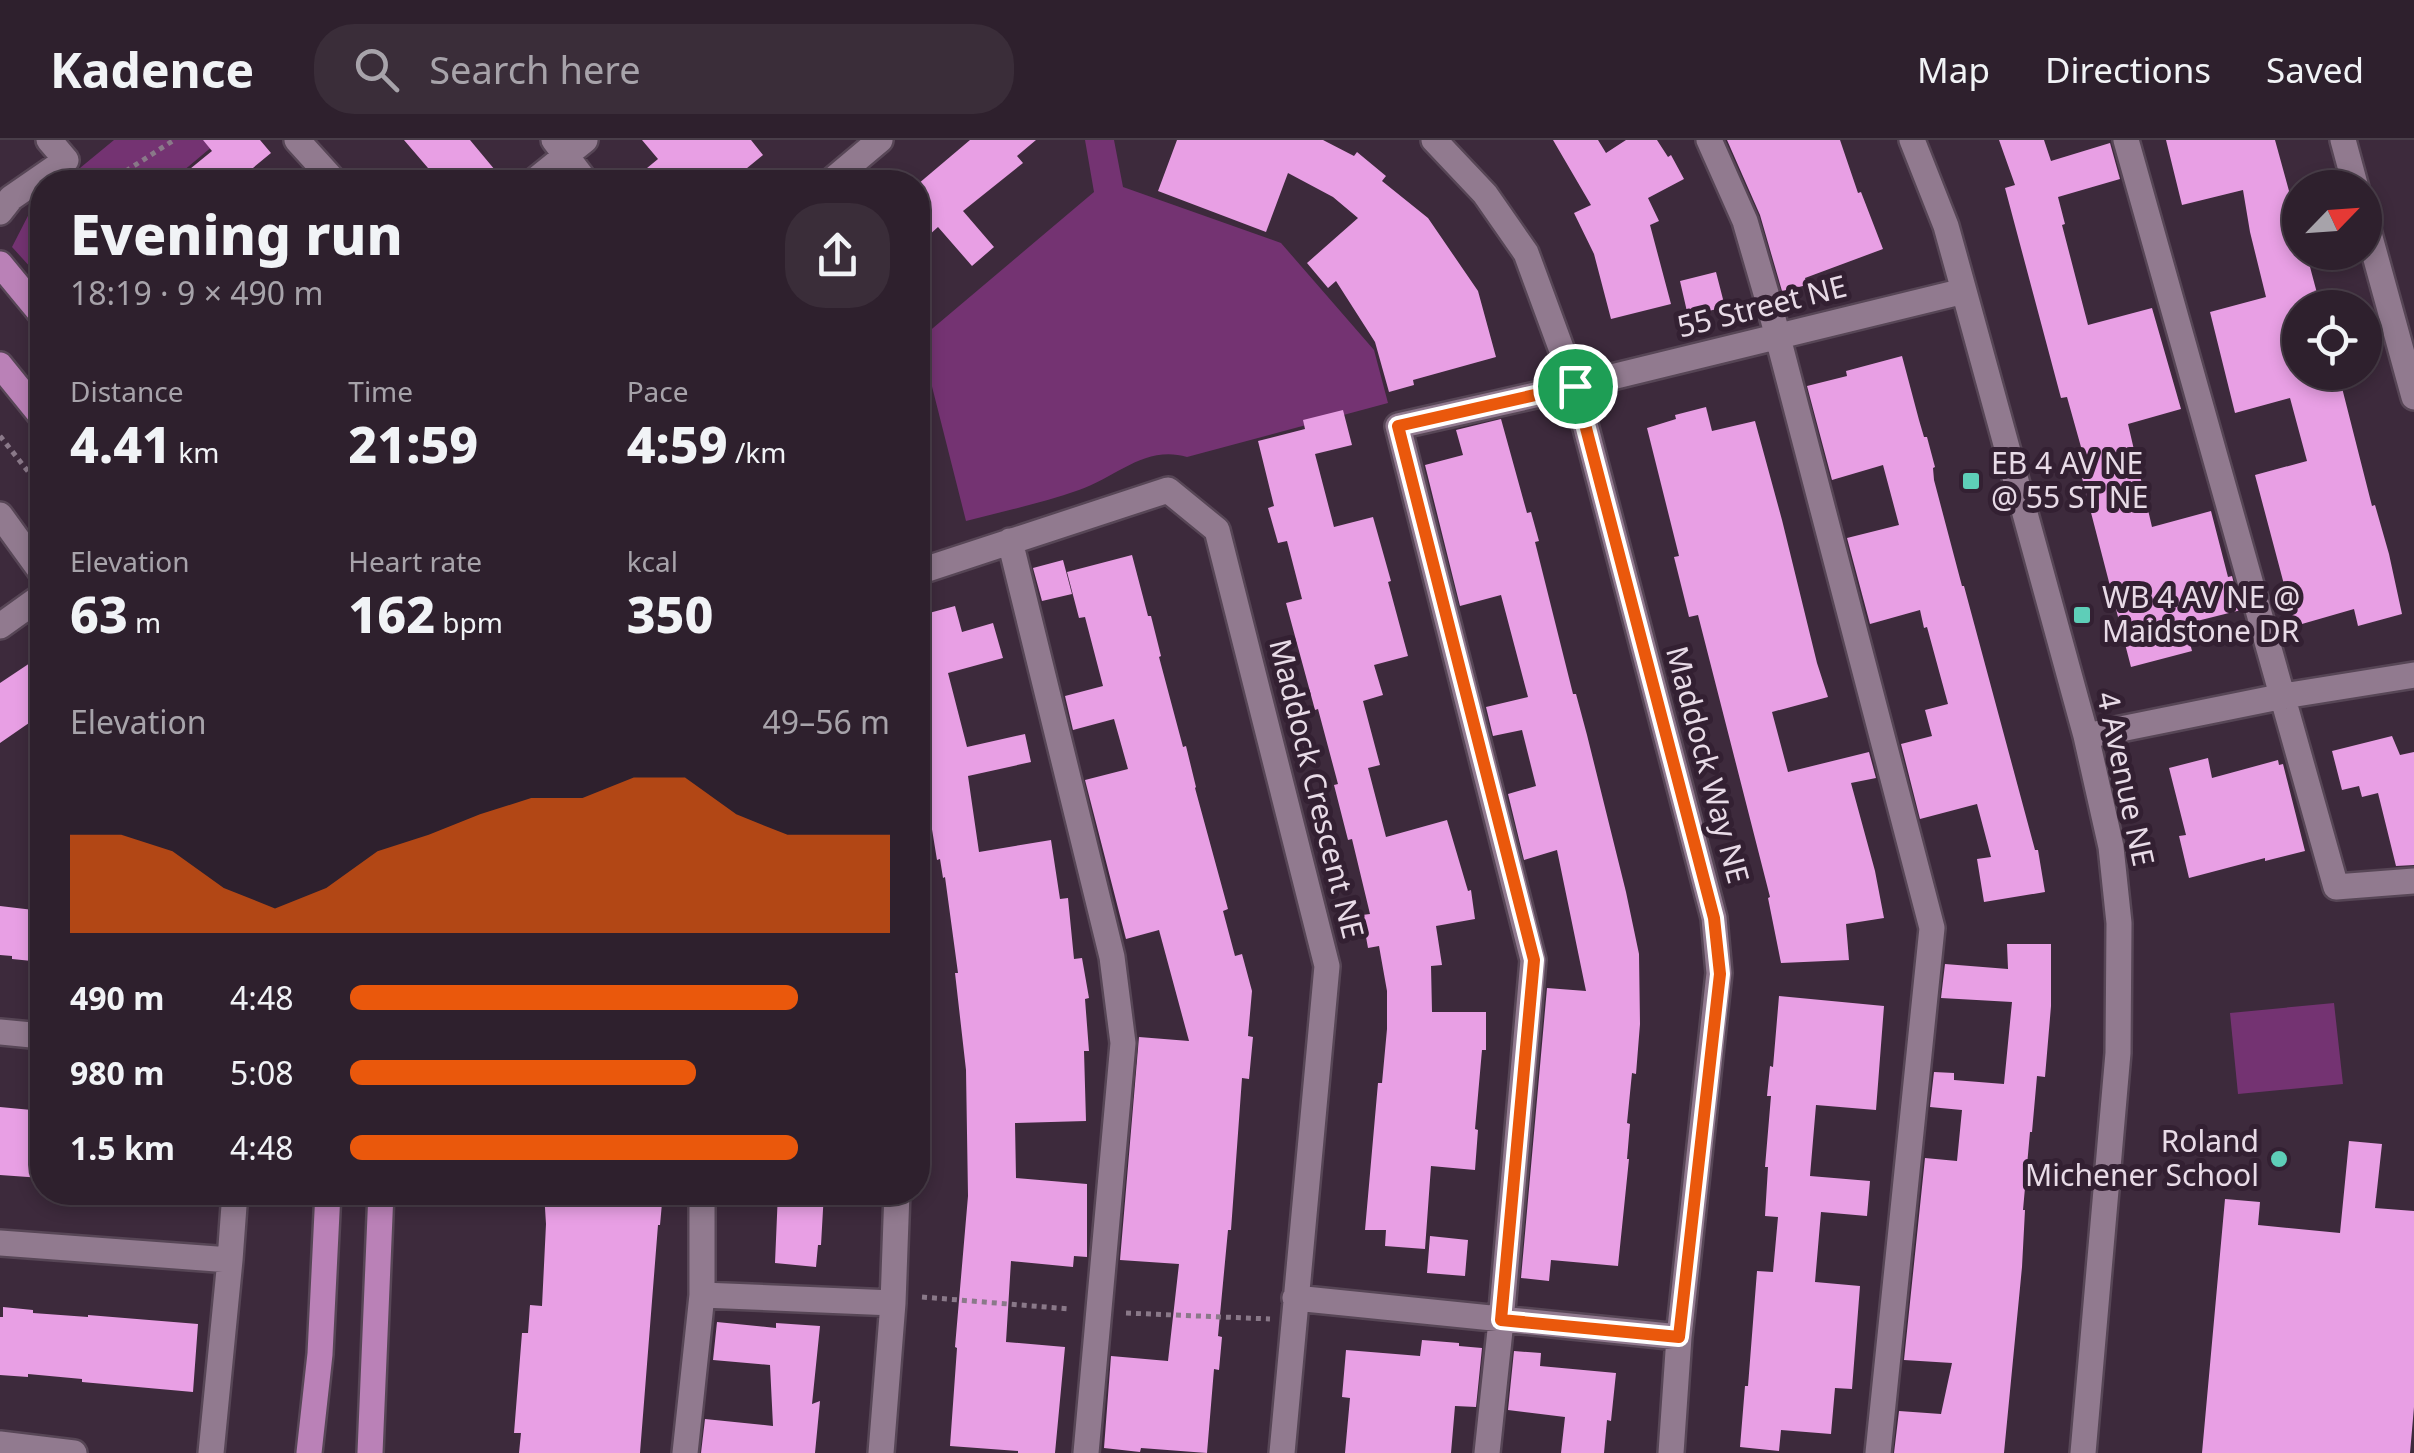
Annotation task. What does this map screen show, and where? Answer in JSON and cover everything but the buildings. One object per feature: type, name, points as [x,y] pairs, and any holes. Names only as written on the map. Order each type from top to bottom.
[{"type":"main road","points":[[0,264],[30,300]]},
{"type":"main road","points":[[0,365],[30,402]]},
{"type":"main road","points":[[310,1453],[320,1354],[327,1205]]},
{"type":"main road","points":[[370,1453],[380,1205]]},
{"type":"street","points":[[49,140],[66,160],[51,170]]},
{"type":"street","points":[[297,140],[324,170]]},
{"type":"street","points":[[844,170],[880,140]]},
{"type":"street","name":"Maddock Way NE","points":[[1434,140],[1485,194],[1526,253],[1575,386],[1714,918],[1720,974],[1679,1337],[1672,1453]]},
{"type":"street","points":[[1709,140],[1745,221],[1778,337],[1932,928],[1878,1453]]},
{"type":"street","name":"4 Avenue NE","points":[[1912,140],[1946,226],[2086,736],[2111,847],[2117,904],[2118,1053],[2083,1453]]},
{"type":"street","points":[[2126,140],[2336,887],[2414,881]]},
{"type":"street","points":[[2344,140],[2352,170]]},
{"type":"street","points":[[544,170],[568,145],[580,170]]},
{"type":"street","points":[[0,212],[10,198],[30,184]]},
{"type":"street","points":[[2379,270],[2414,397]]},
{"type":"street","name":"55 Street NE","points":[[1501,1320],[1534,960],[1398,426],[1964,291]]},
{"type":"street","name":"Maddock Crescent NE","points":[[930,568],[1168,490],[1217,530],[1326,966],[1282,1453]]},
{"type":"street","points":[[0,515],[30,556]]},
{"type":"street","points":[[1010,541],[1112,957],[1123,1043],[1086,1453]]},
{"type":"street","points":[[0,626],[30,605]]},
{"type":"street","points":[[2086,736],[2284,696],[2414,675]]},
{"type":"street","points":[[0,1032],[30,1035]]},
{"type":"street","points":[[211,1453],[234,1205]]},
{"type":"street","points":[[686,1453],[702,1295],[702,1205]]},
{"type":"street","points":[[881,1453],[897,1205]]},
{"type":"street","points":[[0,1244],[230,1260]]},
{"type":"street","points":[[702,1295],[893,1302]]},
{"type":"street","points":[[1295,1298],[1679,1337]]},
{"type":"street","points":[[1486,1453],[1501,1320]]},
{"type":"street","points":[[0,1444],[74,1453]]},
{"type":"path","points":[[128,170],[174,140]]},
{"type":"path","points":[[0,436],[30,474]]},
{"type":"shaded area","points":[[114,140],[220,140],[184,170],[78,170]]},
{"type":"shaded area","points":[[1085,140],[1114,140],[1123,187],[1281,243],[1374,350],[1388,403],[1187,457],[1158,455],[1079,490],[966,521],[930,379],[930,331],[1094,192]]},
{"type":"shaded area","points":[[30,212],[30,267],[12,247]]},
{"type":"shaded area","points":[[2334,1003],[2343,1084],[2238,1094],[2230,1013]]},
{"type":"place","name":"EB 4 AV NE @ 55 ST NE","points":[[1971,481]]},
{"type":"place","name":"WB 4 AV NE @ Maidstone DR","points":[[2082,615]]},
{"type":"place","name":"Roland Michener School","points":[[2279,1159]]},
{"type":"route","points":[[1575,386],[1714,918],[1720,974],[1679,1337],[1501,1320],[1534,960],[1398,426],[1575,386]]}]
